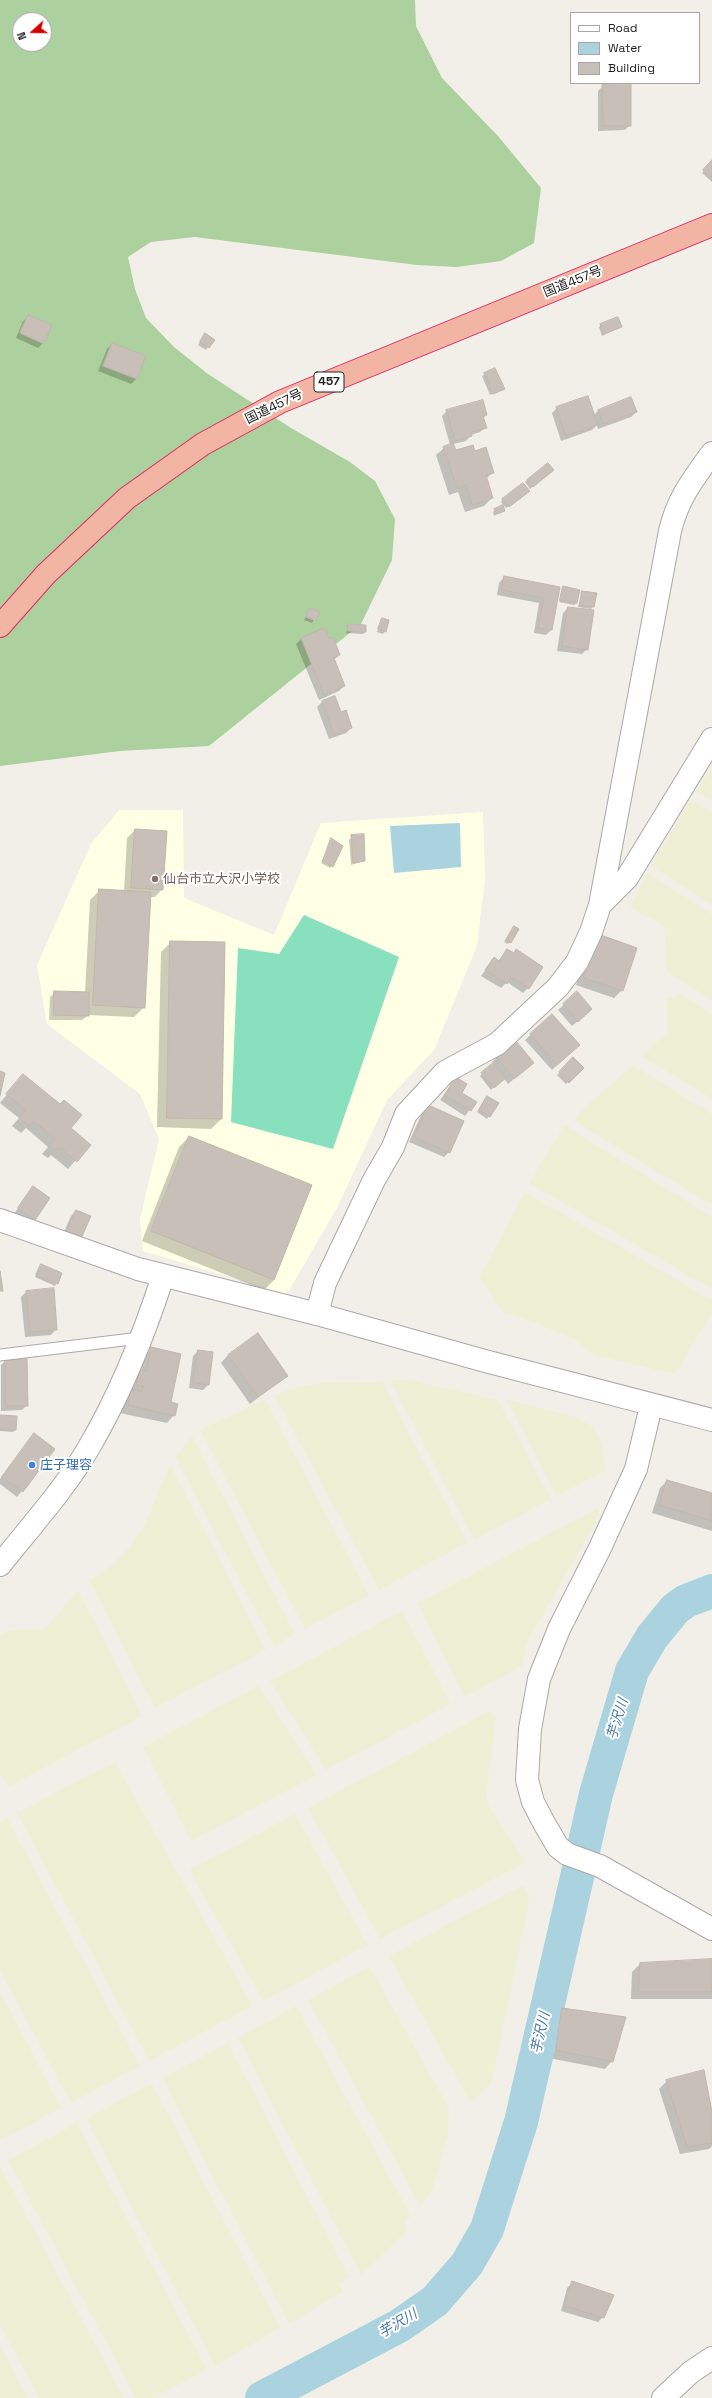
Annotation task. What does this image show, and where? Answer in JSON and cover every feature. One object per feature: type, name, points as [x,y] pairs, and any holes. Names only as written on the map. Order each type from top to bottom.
[{"type":"highway","name":"国道457号","points":[[0,626],[46,574],[127,498],[203,444],[280,402],[712,225]]},
{"type":"street","points":[[317,1314],[324,1283],[393,1146],[406,1114],[445,1072],[497,1044],[558,987],[577,962],[591,932],[600,905],[670,532],[676,508],[687,488],[712,453]]},
{"type":"street","points":[[600,905],[627,878],[712,739]]},
{"type":"street","points":[[0,1220],[138,1269],[317,1314],[650,1406],[712,1420]]},
{"type":"street","points":[[0,1565],[57,1494],[88,1449],[115,1397],[140,1338],[163,1276]]},
{"type":"street","points":[[650,1406],[636,1469],[600,1548],[559,1629],[539,1679],[530,1729],[527,1780],[533,1802],[558,1847],[567,1854],[600,1866],[712,1929]]},
{"type":"street","points":[[663,2398],[690,2372],[712,2358]]},
{"type":"lane","points":[[0,1355],[140,1338]]},
{"type":"shaded area","points":[[712,766],[712,800],[697,791]]},
{"type":"shaded area","points":[[691,800],[712,813],[712,905],[651,866]]},
{"type":"shaded area","name":"仙台市立大沢小学校","points":[[119,810],[183,810],[184,898],[274,935],[321,823],[483,812],[485,879],[477,946],[434,1050],[387,1100],[337,1208],[287,1294],[143,1251],[140,1219],[159,1139],[140,1094],[47,1024],[37,965],[91,844]]},
{"type":"shaded area","points":[[647,873],[712,914],[712,1000],[667,972],[665,926],[630,908]]},
{"type":"shaded area","points":[[680,994],[712,1014],[712,1099],[642,1056],[667,1033],[667,999]]},
{"type":"shaded area","points":[[633,1065],[712,1114],[712,1205],[574,1121],[582,1110]]},
{"type":"shaded area","points":[[564,1125],[712,1217],[712,1289],[529,1183]]},
{"type":"shaded area","points":[[525,1192],[712,1300],[712,1313],[675,1374],[594,1355],[574,1339],[536,1323],[504,1313],[479,1278]]},
{"type":"shaded area","points":[[390,1380],[410,1380],[498,1400],[551,1499],[474,1540]]},
{"type":"shaded area","points":[[382,1382],[467,1543],[379,1590],[274,1395],[298,1387],[325,1383]]},
{"type":"shaded area","points":[[265,1399],[369,1595],[305,1629],[200,1430]]},
{"type":"shaded area","points":[[506,1399],[576,1417],[593,1427],[602,1445],[606,1470],[557,1496]]},
{"type":"shaded area","points":[[192,1436],[295,1634],[274,1646],[175,1457]]},
{"type":"shaded area","points":[[170,1464],[266,1650],[155,1708],[89,1580],[111,1566],[128,1549],[146,1522]]},
{"type":"shaded area","points":[[597,1509],[600,1515],[527,1643],[522,1666],[465,1697],[417,1603]]},
{"type":"shaded area","points":[[78,1590],[142,1716],[8,1787],[0,1773],[0,1635],[8,1631],[45,1629]]},
{"type":"shaded area","points":[[402,1611],[451,1704],[326,1770],[270,1681]]},
{"type":"shaded area","points":[[259,1686],[317,1775],[191,1841],[143,1747]]},
{"type":"shaded area","points":[[490,1711],[496,1717],[486,1798],[491,1809],[526,1862],[380,1939],[308,1808]]},
{"type":"shaded area","points":[[115,1762],[253,2006],[149,2061],[17,1813]]},
{"type":"shaded area","points":[[295,1814],[368,1945],[263,2001],[189,1870]]},
{"type":"shaded area","points":[[7,1818],[140,2066],[71,2103],[0,1971],[0,1822]]},
{"type":"shaded area","points":[[523,1885],[530,1899],[491,2085],[470,2102],[389,1956]]},
{"type":"shaded area","points":[[370,1967],[449,2108],[448,2136],[431,2194],[420,2206],[308,2000]]},
{"type":"shaded area","points":[[0,1991],[61,2108],[0,2140]]},
{"type":"shaded area","points":[[296,2006],[411,2216],[405,2221],[408,2230],[361,2275],[238,2038]]},
{"type":"shaded area","points":[[228,2043],[349,2277],[339,2284],[343,2292],[289,2324],[162,2078]]},
{"type":"shaded area","points":[[152,2083],[280,2328],[215,2366],[86,2119]]},
{"type":"shaded area","points":[[77,2123],[207,2370],[153,2398],[136,2398],[8,2160]]},
{"type":"shaded area","points":[[0,2166],[124,2398],[39,2398],[0,2325]]},
{"type":"shaded area","points":[[0,2346],[28,2398],[0,2398]]},
{"type":"green space","points":[[0,0],[415,0],[416,26],[442,78],[498,136],[541,188],[534,243],[501,261],[457,267],[417,265],[195,237],[151,242],[128,257],[135,289],[146,318],[174,347],[208,374],[291,428],[350,462],[375,481],[395,519],[392,560],[361,624],[209,746],[120,751],[0,766]]},
{"type":"green space","points":[[304,915],[399,957],[333,1149],[231,1122],[238,948],[279,954]]},
{"type":"water","points":[[460,823],[461,867],[394,873],[390,826]]},
{"type":"building","points":[[631,84],[631,126],[603,126],[602,85]]},
{"type":"building","points":[[712,160],[712,178],[703,170]]},
{"type":"building","points":[[28,315],[52,325],[44,344],[20,333]]},
{"type":"building","points":[[618,317],[622,327],[604,334],[600,324]]},
{"type":"building","points":[[205,333],[215,340],[209,348],[200,342]]},
{"type":"building","points":[[112,343],[146,356],[137,379],[103,366]]},
{"type":"building","points":[[495,368],[505,389],[493,394],[484,373]]},
{"type":"building","points":[[588,396],[598,425],[566,436],[556,407]]},
{"type":"building","points":[[631,397],[637,412],[603,424],[598,410]]},
{"type":"building","points":[[483,400],[487,415],[483,416],[487,428],[471,432],[472,436],[455,441],[446,410]]},
{"type":"building","points":[[453,443],[456,450],[473,445],[475,451],[486,447],[494,473],[486,475],[493,498],[472,505],[466,485],[457,488],[443,447]]},
{"type":"building","points":[[548,463],[554,470],[533,487],[527,480]]},
{"type":"building","points":[[523,483],[530,491],[509,507],[502,499]]},
{"type":"building","points":[[503,505],[505,511],[497,514],[494,509]]},
{"type":"building","points":[[504,576],[560,587],[552,630],[538,628],[544,598],[502,590]]},
{"type":"building","points":[[563,586],[580,590],[577,603],[560,600]]},
{"type":"building","points":[[582,591],[597,593],[594,607],[580,605]]},
{"type":"building","points":[[568,607],[594,610],[588,650],[562,646]]},
{"type":"building","points":[[310,608],[320,612],[316,621],[306,617]]},
{"type":"building","points":[[382,618],[389,620],[386,632],[378,629]]},
{"type":"building","points":[[348,624],[366,625],[366,632],[348,631]]},
{"type":"building","points":[[325,628],[329,639],[333,637],[340,655],[334,658],[345,686],[324,695],[301,638]]},
{"type":"building","points":[[335,696],[341,712],[346,710],[352,728],[334,735],[322,701]]},
{"type":"building","points":[[135,829],[167,831],[163,890],[131,888]]},
{"type":"building","points":[[364,834],[365,861],[353,863],[351,835]]},
{"type":"building","points":[[331,838],[343,846],[333,867],[323,861]]},
{"type":"building","points":[[99,889],[151,892],[145,1008],[93,1005]]},
{"type":"building","points":[[514,926],[519,929],[511,943],[506,940]]},
{"type":"building","points":[[598,934],[637,948],[623,991],[584,978]]},
{"type":"building","points":[[170,941],[225,942],[222,1119],[167,1118]]},
{"type":"building","points":[[507,949],[514,953],[516,949],[543,967],[529,989],[511,977],[507,984],[485,970],[494,957],[499,961]]},
{"type":"building","points":[[54,991],[89,992],[89,1016],[54,1015]]},
{"type":"building","points":[[577,991],[592,1009],[578,1022],[563,1004]]},
{"type":"building","points":[[552,1014],[580,1045],[557,1065],[530,1034]]},
{"type":"building","points":[[516,1041],[534,1063],[514,1079],[496,1057]]},
{"type":"building","points":[[573,1057],[584,1068],[569,1083],[559,1072]]},
{"type":"building","points":[[493,1063],[506,1078],[494,1088],[481,1073]]},
{"type":"building","points":[[0,1071],[5,1073],[0,1096]]},
{"type":"building","points":[[23,1074],[60,1104],[64,1100],[82,1115],[71,1128],[91,1145],[77,1162],[59,1147],[56,1151],[49,1146],[55,1139],[34,1121],[29,1126],[19,1118],[26,1110],[6,1094]]},
{"type":"building","points":[[456,1077],[467,1084],[462,1093],[477,1102],[471,1111],[445,1095]]},
{"type":"building","points":[[487,1096],[499,1103],[490,1117],[479,1110]]},
{"type":"building","points":[[428,1105],[464,1121],[450,1153],[414,1137]]},
{"type":"building","points":[[189,1136],[312,1185],[274,1280],[151,1231]]},
{"type":"building","points":[[33,1186],[50,1198],[35,1220],[18,1208]]},
{"type":"building","points":[[76,1210],[91,1216],[80,1241],[65,1234]]},
{"type":"building","points":[[41,1264],[62,1273],[58,1284],[36,1275]]},
{"type":"building","points":[[0,1271],[3,1291],[0,1291]]},
{"type":"building","points":[[54,1288],[57,1330],[30,1332],[26,1291]]},
{"type":"building","points":[[258,1333],[288,1376],[258,1397],[228,1355]]},
{"type":"building","points":[[151,1347],[181,1354],[171,1402],[178,1404],[175,1416],[128,1405],[131,1389],[142,1392],[143,1386],[136,1385],[140,1370],[146,1371]]},
{"type":"building","points":[[198,1350],[213,1352],[209,1385],[193,1383]]},
{"type":"building","points":[[5,1359],[27,1359],[28,1406],[6,1406]]},
{"type":"building","points":[[0,1415],[17,1416],[16,1430],[0,1429]]},
{"type":"building","points":[[34,1433],[55,1449],[23,1492],[2,1477]]},
{"type":"building","points":[[667,1480],[712,1493],[712,1521],[659,1505]]},
{"type":"building","points":[[712,1959],[712,1992],[638,1992],[640,1963]]},
{"type":"building","points":[[562,2008],[626,2017],[613,2062],[556,2050]]},
{"type":"building","points":[[704,2070],[712,2112],[712,2143],[687,2147],[666,2080]]},
{"type":"building","points":[[572,2281],[614,2295],[604,2318],[565,2306]]},
{"type":"waterway","name":"芋沢川","points":[[262,2398],[399,2326],[435,2301],[467,2264],[487,2229],[521,2122],[596,1794],[632,1671],[652,1637],[675,1609],[686,1601],[712,1591]]},
{"type":"place","name":"仙台市立大沢小学校","points":[[155,879]]},
{"type":"place","name":"庄子理容","points":[[32,1465]]}]
